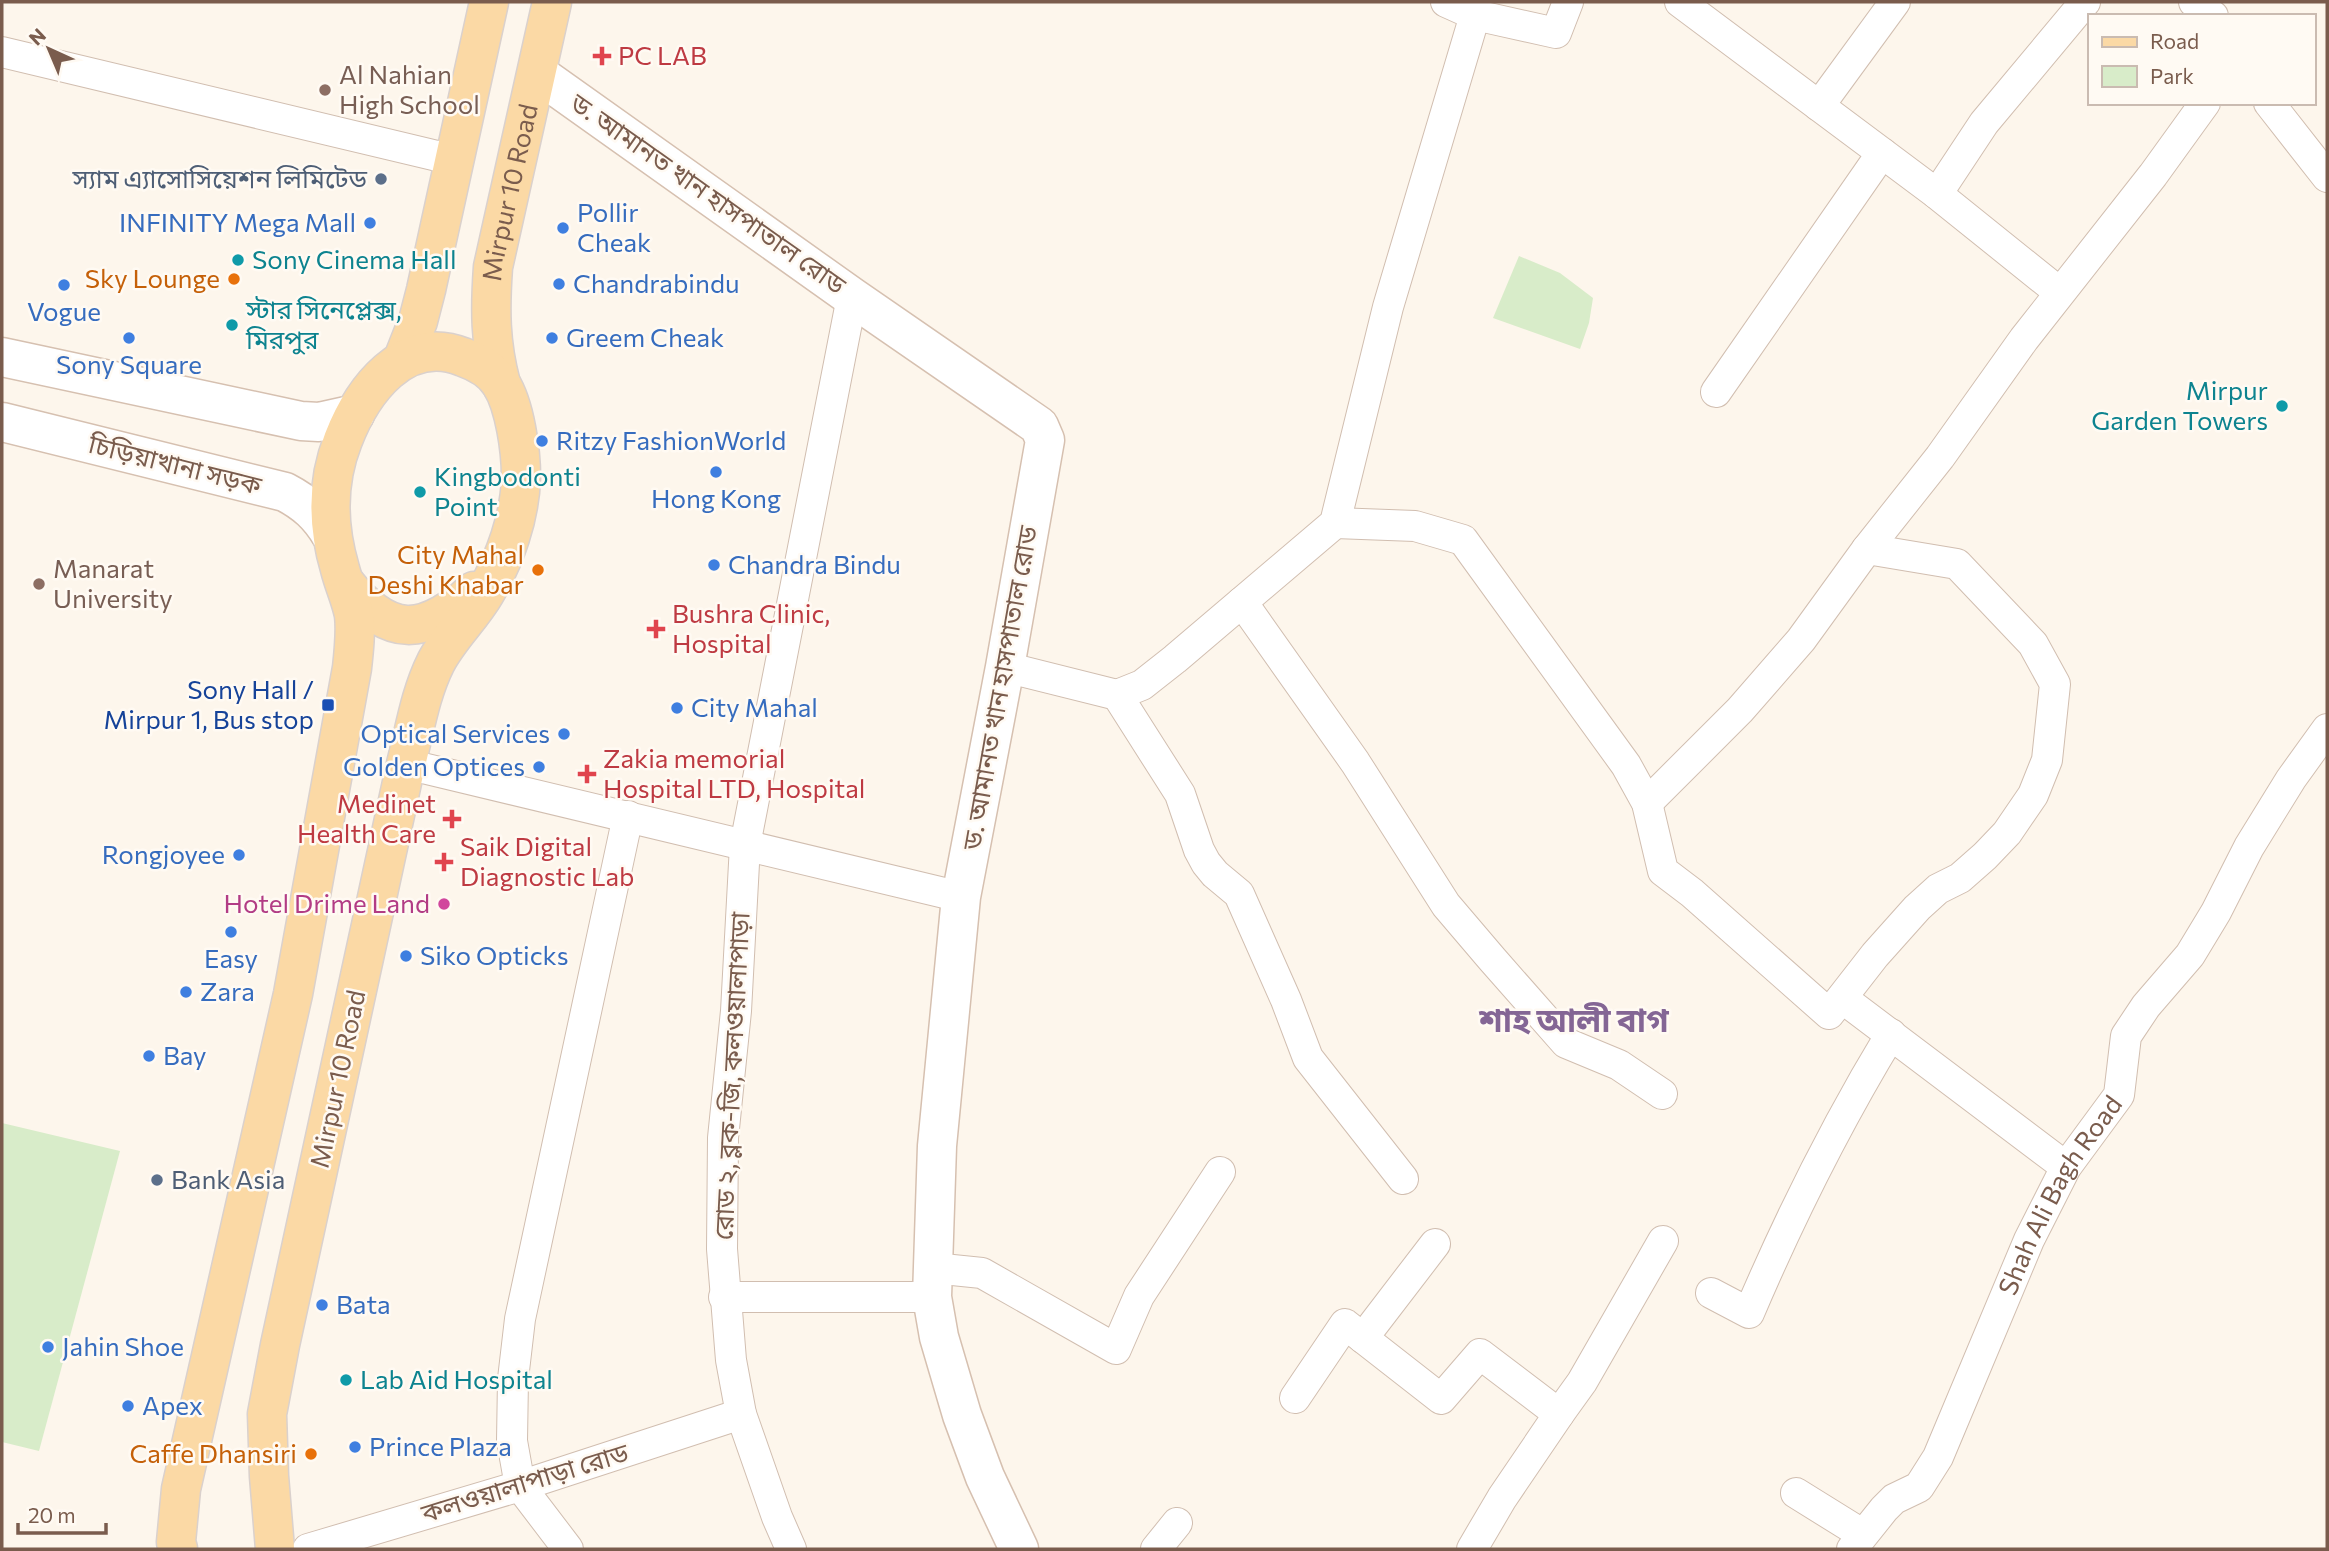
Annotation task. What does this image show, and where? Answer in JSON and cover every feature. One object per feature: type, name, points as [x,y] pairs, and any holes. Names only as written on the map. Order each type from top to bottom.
[{"type":"main road","points":[[403,359],[418,321],[426,290],[489,2]]},
{"type":"main road","name":"Mirpur 10 Road","points":[[501,384],[493,352],[493,267],[552,2]]},
{"type":"main road","points":[[176,1547],[181,1489],[293,994],[352,668],[349,598],[331,536],[330,490],[334,468],[355,414],[365,397],[383,375],[403,359],[431,351],[455,354],[478,363],[501,384],[511,408],[517,438],[521,477],[517,511],[500,564],[458,606],[433,621],[413,626],[396,623],[349,598]]},
{"type":"main road","name":"Mirpur 10 Road","points":[[275,1549],[267,1414],[406,764],[426,684],[438,659],[485,593],[500,564]]},
{"type":"street","points":[[1446,2],[1475,15],[1556,33],[1568,2]]},
{"type":"street","points":[[1819,106],[1895,2]]},
{"type":"street","points":[[1937,194],[1984,123],[2085,2]]},
{"type":"street","points":[[2194,2],[2210,14]]},
{"type":"street","points":[[1690,5],[1937,194],[2059,292]]},
{"type":"street","points":[[1005,667],[1117,695],[1142,685],[1335,523],[1388,307],[1475,15]]},
{"type":"street","points":[[2,52],[454,160]]},
{"type":"street","name":"ড. আমানত খান হাসপাতাল রোড","points":[[537,73],[1039,426],[1045,440],[961,897],[937,1146],[932,1282],[939,1337],[962,1415],[1013,1547]]},
{"type":"street","points":[[1647,803],[1749,700],[1801,640],[1867,549],[1940,457],[2059,292],[2153,175],[2204,105]]},
{"type":"street","points":[[2271,105],[2327,177]]},
{"type":"street","points":[[1716,392],[1882,153]]},
{"type":"street","name":"রোড ২, ব্লক-জি, কলওয়ালাপাড়া","points":[[791,1549],[741,1413],[731,1360],[724,1297],[721,1212],[723,1138],[736,1011],[745,845],[852,297]]},
{"type":"street","points":[[2,357],[301,421],[319,422],[355,414]]},
{"type":"street","name":"চিড়িয়াখানা সড়ক","points":[[2,422],[285,492],[301,500],[315,512],[331,536]]},
{"type":"street","points":[[1335,523],[1415,526],[1463,540],[1626,765],[1647,803],[1663,871],[1692,893],[1829,1014],[1917,908],[1938,889],[1960,878],[2007,833],[2033,795],[2047,760],[2055,684],[2033,644],[1957,564],[1867,549]]},
{"type":"street","points":[[1242,602],[1355,762],[1446,905],[1469,932],[1566,1043],[1619,1065],[1662,1094]]},
{"type":"street","points":[[1117,695],[1180,794],[1206,863],[1239,894],[1286,1000],[1308,1058],[1403,1179]]},
{"type":"street","name":"Shah Ali Bagh Road","points":[[1857,1542],[1894,1499],[1919,1487],[1929,1474],[2029,1240],[2066,1167],[2119,1095],[2126,1036],[2146,1006],[2190,954],[2216,912],[2249,847],[2291,779],[2327,729]]},
{"type":"street","points":[[406,764],[961,897]]},
{"type":"street","points":[[568,1549],[520,1486],[512,1441],[513,1379],[520,1319],[628,817]]},
{"type":"street","points":[[1842,998],[2066,1167]]},
{"type":"street","points":[[1712,1293],[1749,1313],[1853,1096],[1891,1034]]},
{"type":"street","points":[[724,1297],[932,1282],[982,1273],[1116,1349],[1139,1296],[1220,1172]]},
{"type":"street","points":[[1472,1549],[1502,1498],[1582,1382],[1663,1241]]},
{"type":"street","points":[[1363,1338],[1435,1244]]},
{"type":"street","points":[[1295,1398],[1345,1324],[1441,1399],[1480,1354],[1559,1414]]},
{"type":"street","name":"কলওয়ালাপাড়া রোড","points":[[308,1549],[520,1486],[741,1413]]},
{"type":"street","points":[[1796,1493],[1857,1542]]},
{"type":"street","points":[[1156,1549],[1177,1523]]},
{"type":"green space","points":[[1519,256],[1560,273],[1593,298],[1589,323],[1580,349],[1493,318]]},
{"type":"green space","points":[[2,1123],[120,1151],[39,1451],[2,1442]]},
{"type":"place","name":"PC LAB","points":[[602,56]]},
{"type":"place","name":"Al Nahian High School","points":[[325,90]]},
{"type":"place","name":"স্যাম এ্যাসোসিয়েশন লিমিটেড","points":[[381,179]]},
{"type":"place","name":"INFINITY Mega Mall","points":[[370,223]]},
{"type":"place","name":"Pollir Cheak","points":[[563,228]]},
{"type":"place","name":"Sony Cinema Hall","points":[[238,260]]},
{"type":"place","name":"Sky Lounge","points":[[234,279]]},
{"type":"place","name":"Chandrabindu","points":[[559,284]]},
{"type":"place","name":"Vogue","points":[[64,285]]},
{"type":"place","name":"স্টার সিনেপ্লেক্স, মিরপুর","points":[[232,325]]},
{"type":"place","name":"Sony Square","points":[[129,338]]},
{"type":"place","name":"Greem Cheak","points":[[552,338]]},
{"type":"place","name":"Mirpur Garden Towers","points":[[2282,406]]},
{"type":"place","name":"Ritzy FashionWorld","points":[[542,441]]},
{"type":"place","name":"Hong Kong","points":[[716,472]]},
{"type":"place","name":"Kingbodonti Point","points":[[420,492]]},
{"type":"place","name":"Chandra Bindu","points":[[714,565]]},
{"type":"place","name":"City Mahal Deshi Khabar","points":[[538,570]]},
{"type":"place","name":"Manarat University","points":[[39,584]]},
{"type":"place","name":"Bushra Clinic, Hospital","points":[[656,629]]},
{"type":"place","name":"Sony Hall / Mirpur 1, Bus stop","points":[[328,705]]},
{"type":"place","name":"City Mahal","points":[[677,708]]},
{"type":"place","name":"Optical Services","points":[[564,734]]},
{"type":"place","name":"Golden Optices","points":[[539,767]]},
{"type":"place","name":"Zakia memorial Hospital LTD, Hospital","points":[[587,774]]},
{"type":"place","name":"Medinet Health Care","points":[[452,819]]},
{"type":"place","name":"Rongjoyee","points":[[239,855]]},
{"type":"place","name":"Saik Digital Diagnostic Lab","points":[[444,862]]},
{"type":"place","name":"Hotel Drime Land","points":[[444,904]]},
{"type":"place","name":"Easy","points":[[231,932]]},
{"type":"place","name":"Siko Opticks","points":[[406,956]]},
{"type":"place","name":"Zara","points":[[186,992]]},
{"type":"place","name":"Bay","points":[[149,1056]]},
{"type":"place","name":"Bank Asia","points":[[157,1180]]},
{"type":"place","name":"Bata","points":[[322,1305]]},
{"type":"place","name":"Jahin Shoe","points":[[48,1347]]},
{"type":"place","name":"Lab Aid Hospital","points":[[346,1380]]},
{"type":"place","name":"Apex","points":[[128,1406]]},
{"type":"place","name":"Prince Plaza","points":[[355,1447]]},
{"type":"place","name":"Caffe Dhansiri","points":[[311,1454]]},
{"type":"district","name":"শাহ আলী বাগ","points":[[1574,1020]]}]
